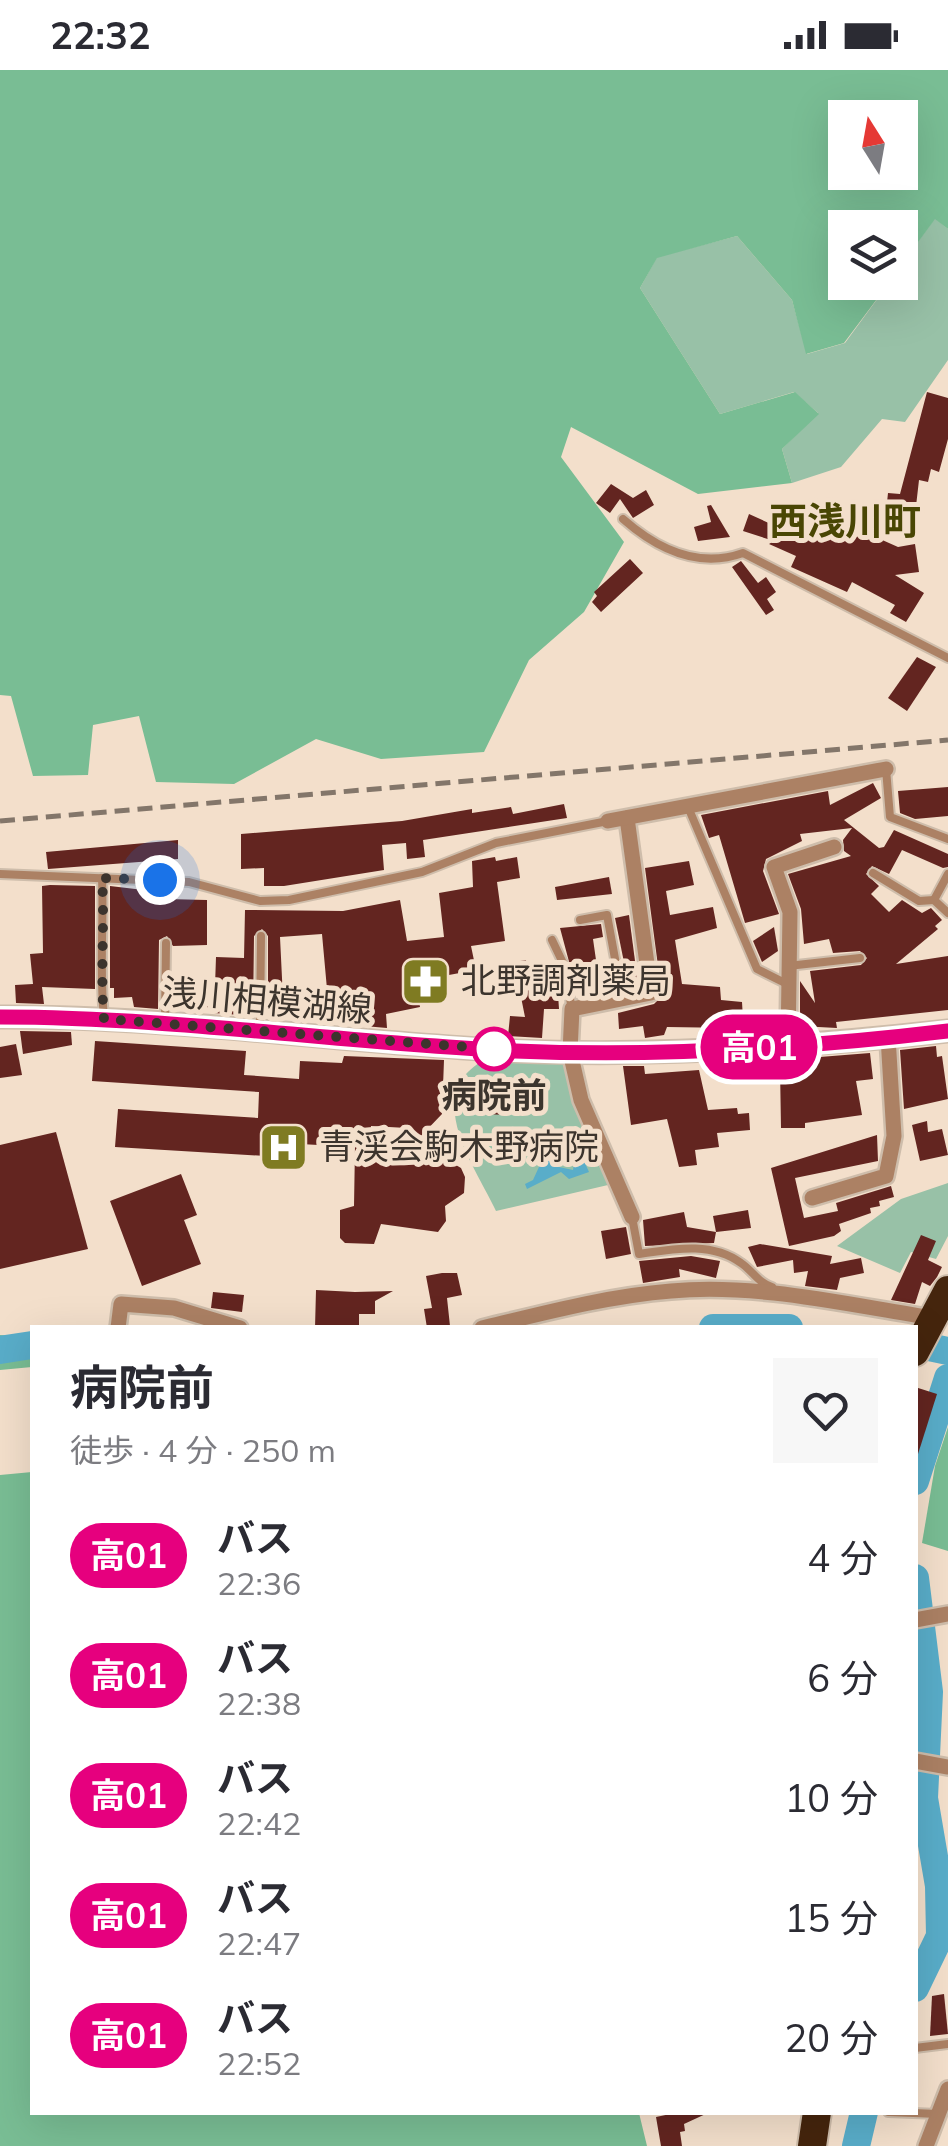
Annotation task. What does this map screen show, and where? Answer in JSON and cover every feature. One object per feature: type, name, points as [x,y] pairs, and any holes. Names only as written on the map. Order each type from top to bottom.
[{"type":"highway","points":[[918,1346],[948,1290]]},
{"type":"highway","points":[[812,2146],[817,2115]]},
{"type":"main road","name":"浅川相模湖線","points":[[0,1017],[104,1019],[570,1052],[947,1036]]},
{"type":"street","points":[[608,821],[886,769]]},
{"type":"street","points":[[627,818],[651,993],[572,1009],[570,1052],[586,1116],[632,1216]]},
{"type":"street","points":[[788,1045],[790,912],[774,867],[834,847]]},
{"type":"street","points":[[812,1198],[886,1176],[894,1136],[888,1037]]},
{"type":"street","points":[[495,1325],[617,1297],[676,1290],[800,1296],[931,1321]]},
{"type":"street","points":[[118,1325],[121,1304],[174,1308],[230,1325]]},
{"type":"street","points":[[923,1618],[948,1614]]},
{"type":"street","points":[[928,2142],[948,2089]]},
{"type":"street","points":[[928,2142],[948,2138]]},
{"type":"lane","points":[[623,518],[648,541],[682,555],[722,560],[742,553],[948,658]]},
{"type":"lane","points":[[886,769],[890,817],[948,838]]},
{"type":"lane","points":[[688,806],[757,969],[787,984]]},
{"type":"lane","points":[[0,874],[189,882],[260,902],[289,900],[422,872],[496,844],[608,821]]},
{"type":"lane","points":[[873,873],[918,900],[934,900],[948,913]]},
{"type":"lane","points":[[934,900],[948,874]]},
{"type":"lane","points":[[102,878],[105,938],[99,965],[104,1019]]},
{"type":"lane","points":[[580,920],[608,916],[622,998]]},
{"type":"lane","points":[[260,936],[260,1033]]},
{"type":"lane","points":[[552,940],[563,963],[572,1009]]},
{"type":"lane","points":[[164,1025],[166,942]]},
{"type":"lane","points":[[788,966],[860,958]]},
{"type":"lane","points":[[632,1216],[639,1254],[683,1247],[726,1254],[746,1266],[761,1284],[800,1296]]},
{"type":"lane","points":[[918,2048],[948,2044]]},
{"type":"lane","points":[[918,2113],[938,2114]]},
{"type":"green space","points":[[0,70],[948,70],[948,229],[935,219],[918,242],[918,210],[828,210],[828,300],[876,300],[844,343],[806,354],[792,300],[737,236],[657,258],[640,288],[720,414],[795,392],[819,414],[782,449],[792,483],[698,494],[571,427],[561,457],[624,542],[584,612],[529,660],[484,752],[381,759],[316,739],[234,784],[156,782],[139,716],[93,725],[88,775],[33,776],[11,696],[0,695]]},
{"type":"green space","points":[[935,218],[948,229],[948,360],[905,422],[882,419],[841,467],[792,483],[782,449],[818,413],[794,392],[720,414],[640,288],[657,257],[737,236],[792,300],[807,354],[845,343],[877,300],[918,300],[918,242]]},
{"type":"green space","points":[[487,1057],[567,1059],[581,1116],[608,1185],[496,1211],[463,1146],[455,1110],[456,1093],[463,1078]]},
{"type":"green space","points":[[948,1183],[948,1236],[936,1259],[911,1252],[900,1273],[837,1246],[901,1199]]},
{"type":"green space","points":[[0,1335],[30,1337],[30,1367],[0,1370]]},
{"type":"green space","points":[[948,1427],[948,1551],[922,1543],[935,1466]]},
{"type":"green space","points":[[30,1472],[30,2115],[639,2115],[647,2146],[0,2146],[0,1475]]},
{"type":"water","points":[[549,1145],[562,1147],[554,1160],[559,1167],[573,1170],[574,1164],[584,1161],[589,1172],[569,1179],[561,1172],[527,1189],[525,1184],[533,1180]]},
{"type":"building","points":[[927,392],[948,398],[948,439],[939,472],[931,469],[928,482],[919,480],[915,515],[909,507],[910,515],[886,512],[888,493],[900,494]]},
{"type":"building","points":[[611,484],[633,498],[646,490],[654,505],[633,518],[620,499],[610,513],[596,503]]},
{"type":"building","points":[[711,505],[730,537],[698,541],[694,527],[711,522],[707,506]]},
{"type":"building","points":[[749,514],[804,539],[806,531],[880,539],[898,547],[915,544],[919,572],[895,575],[924,593],[906,622],[890,613],[895,605],[852,582],[847,592],[791,567],[796,556],[769,544],[774,541],[743,531]]},
{"type":"building","points":[[630,559],[643,573],[601,612],[592,602],[597,596],[594,592]]},
{"type":"building","points":[[741,561],[758,583],[766,577],[776,592],[767,599],[774,610],[766,615],[732,567]]},
{"type":"building","points":[[917,657],[936,667],[907,711],[888,698]]},
{"type":"building","points":[[873,783],[881,798],[844,820],[879,848],[884,847],[894,830],[948,854],[948,867],[943,868],[902,850],[889,874],[872,866],[866,874],[879,886],[871,894],[889,912],[902,900],[922,913],[931,908],[942,920],[935,926],[938,929],[896,964],[948,956],[948,1010],[836,1022],[837,1028],[800,1026],[800,981],[815,1003],[810,971],[861,965],[867,958],[860,951],[833,953],[829,939],[804,944],[801,909],[788,874],[851,856],[844,851],[843,840],[852,828],[800,834],[802,841],[766,859],[763,871],[779,914],[745,923],[719,835],[709,838],[701,815],[828,791],[830,805]]},
{"type":"building","points":[[948,787],[948,816],[915,819],[900,813],[898,791]]},
{"type":"building","points":[[564,804],[567,818],[423,840],[425,857],[407,859],[406,843],[382,845],[384,870],[264,886],[264,868],[241,869],[241,834],[402,821],[472,809],[472,813],[511,807],[513,814]]},
{"type":"building","points":[[178,840],[178,859],[48,869],[46,852]]},
{"type":"building","points":[[495,857],[496,861],[517,857],[520,878],[497,882],[505,941],[471,946],[476,970],[438,977],[440,990],[418,994],[420,1007],[386,1014],[387,1028],[364,1026],[364,1022],[330,1022],[322,934],[280,937],[284,1019],[268,1018],[268,936],[262,929],[254,936],[253,1016],[214,1013],[214,1007],[173,1008],[173,988],[215,986],[216,957],[244,958],[245,910],[343,911],[400,900],[407,941],[444,937],[439,893],[473,887],[472,861]]},
{"type":"building","points":[[689,861],[694,885],[666,891],[670,915],[713,907],[717,928],[675,940],[682,984],[720,987],[721,1000],[742,1002],[743,1019],[734,1020],[734,1028],[667,1027],[664,1035],[645,1038],[643,1026],[619,1029],[618,1013],[654,1004],[662,996],[645,868]]},
{"type":"building","points":[[609,877],[612,894],[557,900],[555,887]]},
{"type":"building","points":[[42,886],[95,886],[95,989],[42,987],[44,1004],[16,1003],[15,985],[33,984],[30,954],[43,953]]},
{"type":"building","points":[[110,886],[166,894],[166,899],[207,900],[207,945],[173,946],[167,936],[159,940],[158,1009],[134,1007],[132,997],[114,998],[114,988],[110,988]]},
{"type":"building","points":[[629,915],[638,984],[633,985],[628,982],[615,918]]},
{"type":"building","points":[[601,924],[603,937],[593,939],[599,981],[575,984],[560,928]]},
{"type":"building","points":[[774,927],[778,951],[762,962],[753,941]]},
{"type":"building","points":[[526,960],[527,968],[556,965],[559,1009],[544,1009],[542,1038],[508,1036],[510,1016],[525,1017],[514,962]]},
{"type":"building","points":[[20,1031],[71,1032],[72,1045],[23,1054]]},
{"type":"building","points":[[95,1041],[246,1051],[244,1075],[299,1079],[300,1061],[342,1063],[344,1056],[444,1060],[442,1114],[419,1138],[449,1145],[449,1161],[461,1168],[465,1177],[464,1193],[445,1206],[446,1221],[438,1232],[381,1224],[374,1244],[345,1243],[340,1238],[340,1210],[354,1206],[355,1147],[282,1143],[282,1157],[115,1147],[118,1109],[258,1118],[259,1092],[92,1081]],"holes":[[[371,1126],[407,1128],[407,1151],[369,1151]]]},
{"type":"building","points":[[16,1044],[22,1075],[0,1078],[0,1047]]},
{"type":"building","points":[[936,1046],[937,1057],[942,1056],[948,1099],[904,1109],[900,1050]]},
{"type":"building","points":[[870,1053],[873,1079],[856,1081],[862,1115],[805,1123],[805,1128],[781,1128],[780,1068],[808,1065],[807,1058]]},
{"type":"building","points":[[623,1066],[644,1066],[645,1074],[699,1070],[708,1110],[737,1108],[738,1114],[749,1113],[750,1130],[717,1133],[719,1147],[695,1150],[697,1165],[679,1167],[667,1119],[631,1125]]},
{"type":"building","points":[[514,1081],[534,1082],[533,1107],[510,1106],[510,1115],[481,1114],[482,1088],[514,1089]]},
{"type":"building","points":[[927,1121],[928,1132],[942,1129],[948,1155],[920,1161],[912,1125]]},
{"type":"building","points":[[56,1132],[88,1249],[0,1269],[0,1145]]},
{"type":"building","points":[[877,1135],[878,1161],[795,1178],[804,1218],[838,1211],[836,1203],[891,1186],[894,1197],[879,1201],[880,1206],[870,1208],[871,1213],[839,1224],[841,1231],[834,1236],[789,1246],[771,1168]]},
{"type":"building","points":[[181,1174],[197,1215],[184,1220],[201,1264],[142,1286],[110,1201]]},
{"type":"building","points":[[748,1210],[751,1228],[716,1232],[713,1216]]},
{"type":"building","points":[[684,1212],[687,1227],[716,1232],[714,1243],[645,1246],[643,1220]]},
{"type":"building","points":[[626,1227],[631,1254],[606,1259],[601,1231]]},
{"type":"building","points":[[921,1235],[936,1241],[928,1260],[942,1267],[930,1286],[922,1282],[915,1304],[891,1300]]},
{"type":"building","points":[[760,1244],[832,1256],[830,1264],[861,1258],[864,1273],[840,1278],[837,1290],[805,1286],[808,1271],[794,1273],[793,1260],[757,1267],[748,1247]]},
{"type":"building","points":[[691,1256],[720,1261],[716,1278],[679,1269],[680,1277],[643,1283],[639,1261]]},
{"type":"building","points":[[457,1273],[462,1295],[447,1298],[450,1325],[427,1325],[424,1309],[432,1308],[426,1276]]},
{"type":"building","points":[[316,1290],[393,1291],[375,1301],[375,1314],[359,1314],[359,1325],[315,1325]]},
{"type":"building","points":[[213,1292],[244,1295],[242,1312],[211,1308]]},
{"type":"building","points":[[918,1388],[937,1394],[918,1454]]},
{"type":"building","points":[[944,1994],[948,2034],[930,2036],[932,1996]]},
{"type":"building","points":[[704,2115],[684,2124],[685,2131],[680,2132],[682,2146],[661,2146],[656,2117]]},
{"type":"waterway","points":[[0,1350],[30,1345]]},
{"type":"waterway","points":[[918,1345],[948,1351]]},
{"type":"waterway","points":[[918,1472],[948,1378]]},
{"type":"waterway","points":[[918,1602],[929,1692],[924,1798],[939,1886],[940,1936],[918,1982]]},
{"type":"waterway","points":[[856,2146],[863,2115]]},
{"type":"railway","points":[[0,821],[948,740]]},
{"type":"bus line","name":"高01","points":[[0,1017],[72,1016],[316,1038],[570,1052],[764,1046],[948,1031]]},
{"type":"place","name":"北野調剤薬局","points":[[426,981]]},
{"type":"place","name":"病院前","points":[[494,1049]]},
{"type":"place","name":"青渓会駒木野病院","points":[[284,1147]]},
{"type":"district","name":"西浅川町","points":[[845,522]]},
{"type":"route","points":[[160,880],[102,878],[105,938],[99,965],[104,1019],[494,1049]]}]
